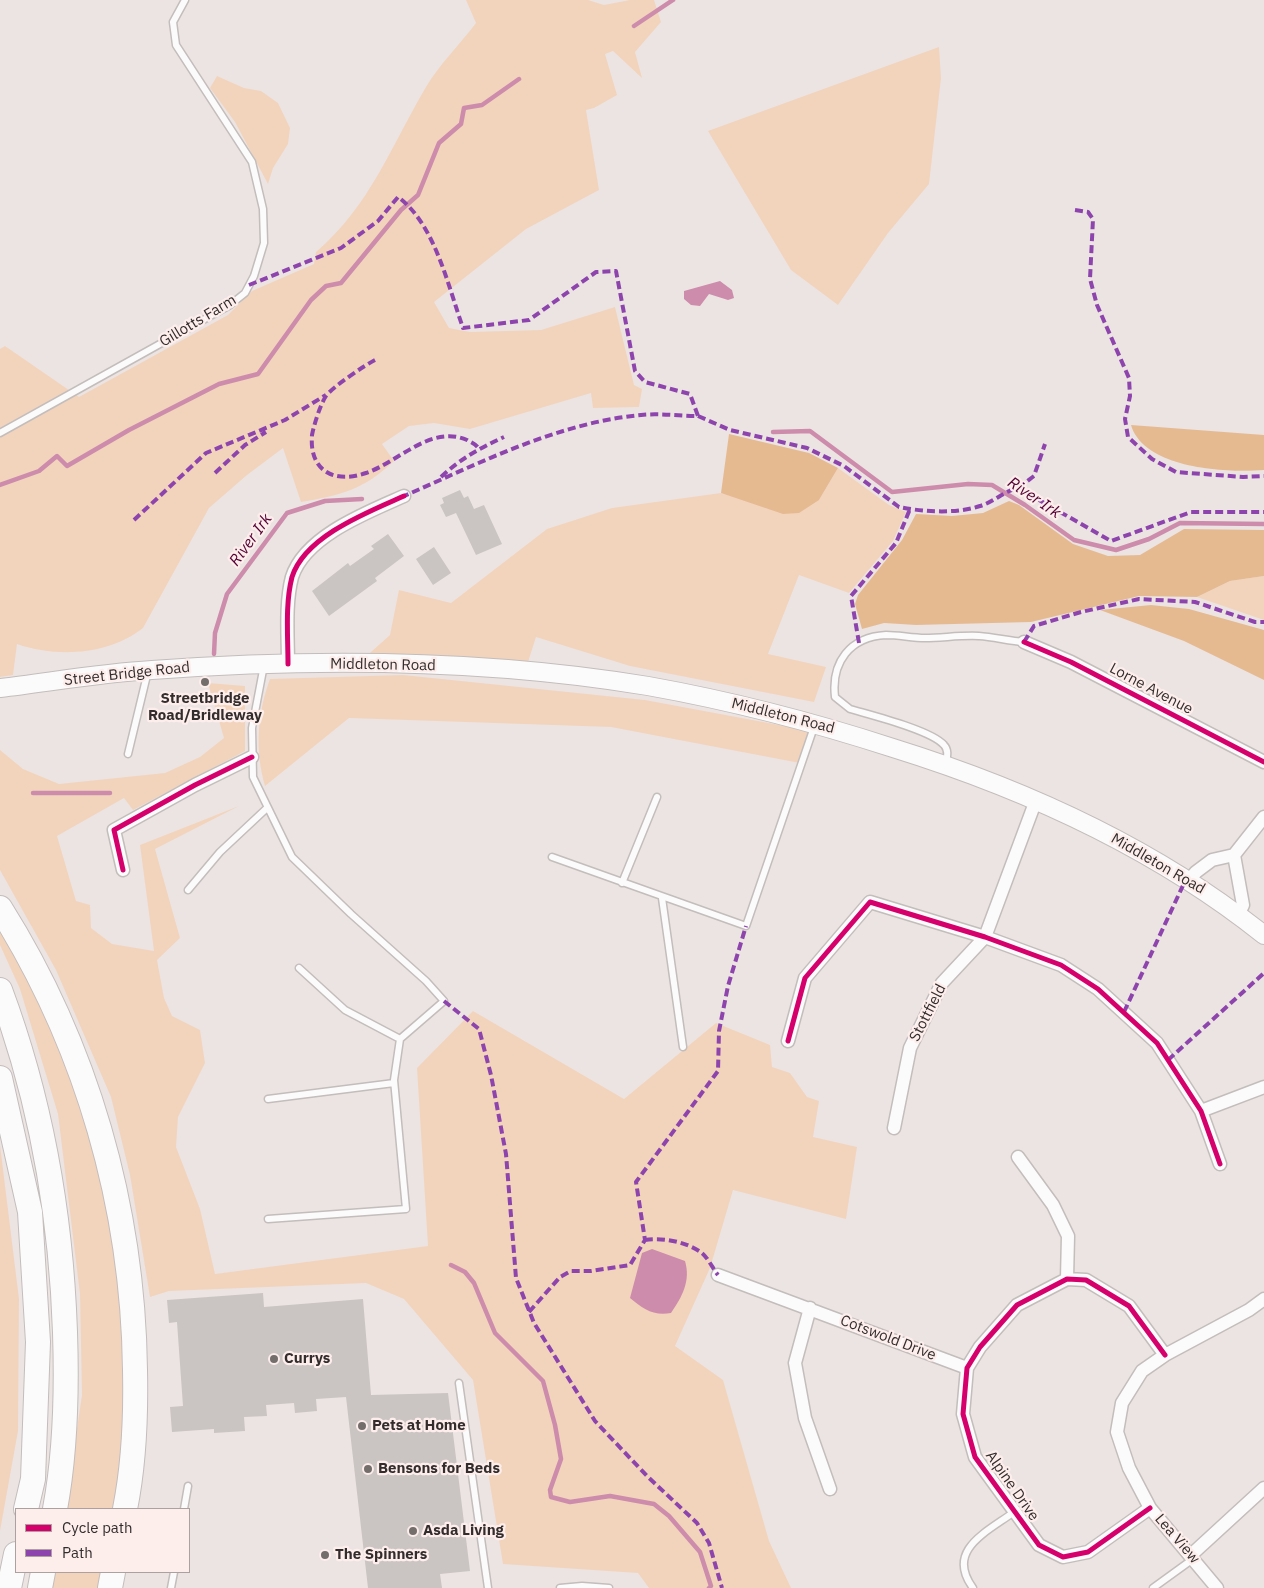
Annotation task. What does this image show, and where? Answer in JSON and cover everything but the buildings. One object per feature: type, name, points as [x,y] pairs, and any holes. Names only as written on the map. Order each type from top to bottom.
[{"type":"highway","points":[[0,908],[25,948],[68,1037],[94,1110],[118,1196],[134,1315],[136,1412],[125,1508]]},
{"type":"highway","points":[[0,990],[39,1115],[53,1189],[63,1279],[67,1385],[62,1474],[55,1508]]},
{"type":"highway","points":[[0,1078],[30,1212],[38,1342],[32,1479],[26,1508]]},
{"type":"highway","points":[[9,1588],[15,1559]]},
{"type":"highway","points":[[40,1588],[43,1573]]},
{"type":"highway","points":[[110,1588],[113,1573]]},
{"type":"main road","name":"Middleton Road","points":[[260,664],[426,665],[552,674],[687,693],[816,723],[946,764],[1036,800],[1129,846],[1189,880],[1238,914],[1264,935]]},
{"type":"main road","name":"Street Bridge Road","points":[[0,688],[148,670],[260,664]]},
{"type":"street","points":[[288,664],[289,591],[298,566],[312,548],[340,526],[404,496]]},
{"type":"street","name":"Lorne Avenue","points":[[1024,642],[1071,662],[1264,762]]},
{"type":"street","points":[[123,870],[114,830],[195,784],[252,757]]},
{"type":"street","name":"Stottfield","points":[[894,1128],[910,1048],[942,983],[985,936],[1036,800]]},
{"type":"street","points":[[1189,880],[1212,860],[1234,855],[1264,817]]},
{"type":"street","points":[[1234,855],[1243,905],[1238,914]]},
{"type":"street","points":[[788,1041],[805,978],[870,902],[985,936],[1061,966],[1098,988],[1157,1044],[1201,1111],[1220,1164]]},
{"type":"street","points":[[1201,1111],[1264,1087]]},
{"type":"street","points":[[1018,1157],[1053,1205],[1068,1236],[1067,1279],[1086,1280],[1129,1306],[1164,1355]]},
{"type":"street","name":"Cotswold Drive","points":[[718,1275],[967,1368]]},
{"type":"street","name":"Alpine Drive","points":[[1067,1279],[1017,1305],[980,1347],[967,1368],[963,1414],[975,1457],[1038,1545],[1063,1557],[1088,1552],[1150,1508]]},
{"type":"street","name":"Lea View","points":[[1217,1588],[1193,1556],[1150,1508],[1129,1468],[1117,1432],[1122,1403],[1142,1371],[1164,1355],[1249,1310],[1264,1299]]},
{"type":"street","points":[[810,1308],[795,1363],[805,1418],[830,1489]]},
{"type":"street","points":[[1193,1556],[1264,1488]]},
{"type":"lane","name":"Gillotts Farm","points":[[0,434],[230,305],[245,293],[254,276],[264,243],[263,209],[252,162],[176,45],[173,22],[185,0]]},
{"type":"lane","points":[[946,764],[948,754],[945,745],[924,734],[850,709],[835,697],[834,686],[838,664],[845,653],[859,643],[886,635],[910,638],[978,636],[1024,642]]},
{"type":"lane","points":[[260,664],[252,728],[253,777],[266,808],[292,858],[426,981],[444,1001],[400,1039],[394,1083],[406,1209],[268,1219]]},
{"type":"lane","points":[[128,754],[148,670]]},
{"type":"lane","points":[[552,857],[662,898],[746,926],[816,723]]},
{"type":"lane","points":[[622,883],[658,797]]},
{"type":"lane","points":[[188,890],[220,852],[266,808]]},
{"type":"lane","points":[[662,898],[683,1047]]},
{"type":"lane","points":[[299,968],[345,1010],[400,1039]]},
{"type":"lane","points":[[268,1099],[394,1083]]},
{"type":"lane","points":[[459,1383],[488,1588]]},
{"type":"lane","points":[[184,1508],[188,1486]]},
{"type":"lane","points":[[972,1588],[964,1577],[962,1567],[964,1553],[972,1543],[1014,1512]]},
{"type":"lane","points":[[1153,1588],[1193,1556]]},
{"type":"lane","points":[[171,1588],[174,1573]]},
{"type":"lane","points":[[560,1588],[610,1588]]},
{"type":"shaded area","points":[[466,0],[588,0],[604,5],[630,0],[654,0],[661,22],[635,52],[642,78],[613,51],[605,54],[617,95],[594,108],[586,110],[599,190],[526,229],[434,302],[449,328],[470,332],[541,330],[615,307],[634,385],[642,389],[639,407],[593,408],[591,393],[470,429],[434,423],[409,426],[382,444],[394,461],[372,479],[340,494],[301,502],[283,448],[247,475],[209,508],[143,628],[115,644],[99,649],[65,652],[49,651],[17,644],[13,675],[0,677],[0,349],[5,346],[79,397],[228,315],[252,291],[314,264],[316,252],[335,234],[365,195],[431,79],[476,23]]},
{"type":"shaded area","points":[[939,47],[941,78],[929,184],[888,233],[838,305],[791,270],[708,131]]},
{"type":"shaded area","points":[[217,76],[244,88],[261,91],[278,103],[290,128],[288,144],[273,168],[268,184],[235,122],[210,88]]},
{"type":"shaded area","points":[[720,281],[732,290],[734,298],[728,300],[709,294],[700,306],[691,305],[684,299],[684,291]]},
{"type":"shaded area","points":[[1131,425],[1264,435],[1264,470],[1209,469],[1169,459],[1152,451],[1139,440]]},
{"type":"shaded area","points":[[729,434],[809,453],[838,468],[819,500],[799,513],[783,514],[721,493]]},
{"type":"shaded area","points":[[838,468],[889,505],[906,512],[893,541],[849,593],[799,575],[768,654],[826,667],[814,702],[630,666],[536,637],[528,662],[362,660],[390,635],[399,590],[451,603],[547,529],[612,508],[721,493],[748,501],[819,500]]},
{"type":"shaded area","points":[[1009,501],[1019,505],[1073,544],[1108,556],[1140,555],[1184,529],[1264,530],[1264,576],[1230,581],[1197,597],[1139,596],[1031,622],[916,625],[884,623],[862,629],[855,604],[858,595],[902,540],[916,514],[952,516],[983,513]]},
{"type":"shaded area","points":[[1264,576],[1264,620],[1197,597],[1230,581]]},
{"type":"shaded area","points":[[1151,605],[1189,609],[1264,630],[1264,680],[1184,641],[1100,610]]},
{"type":"shaded area","points":[[403,675],[645,700],[817,732],[805,764],[611,727],[349,718],[265,786],[260,759],[259,732],[262,706],[270,679]]},
{"type":"shaded area","points":[[208,683],[245,686],[245,751],[133,810],[124,798],[57,836],[76,901],[90,905],[91,928],[112,944],[154,951],[140,845],[239,806],[155,849],[180,938],[157,960],[164,998],[172,1016],[200,1030],[205,1063],[178,1117],[176,1147],[200,1209],[215,1274],[428,1246],[417,1068],[473,1011],[624,1099],[716,1023],[770,1045],[772,1067],[790,1073],[807,1097],[819,1101],[813,1137],[857,1147],[846,1219],[733,1190],[710,1268],[675,1346],[723,1380],[769,1541],[791,1588],[649,1588],[638,1573],[503,1564],[473,1380],[404,1299],[366,1283],[169,1291],[150,1297],[130,1175],[111,1097],[56,970],[0,870],[0,750],[23,769],[59,784],[165,773],[200,757],[224,738]]},
{"type":"shaded area","points":[[0,924],[64,1048],[88,1112],[121,1263],[129,1398],[116,1508],[65,1508],[82,1395],[80,1294],[58,1114],[20,989],[0,945]]},
{"type":"shaded area","points":[[0,1145],[19,1299],[18,1431],[0,1531]]},
{"type":"shaded area","points":[[652,1249],[685,1261],[687,1268],[686,1282],[679,1301],[671,1313],[665,1314],[649,1311],[630,1298],[642,1253]]},
{"type":"shaded area","points":[[52,1573],[107,1573],[104,1588],[49,1588]]},
{"type":"waterway","points":[[634,26],[673,0]]},
{"type":"waterway","points":[[0,485],[39,471],[57,456],[67,466],[129,430],[219,384],[258,374],[311,300],[326,286],[341,283],[401,210],[418,195],[439,143],[461,124],[464,108],[482,105],[519,79]]},
{"type":"waterway","name":"River Irk","points":[[773,432],[810,431],[892,492],[968,484],[992,485],[1025,505],[1074,540],[1116,550],[1149,539],[1180,523],[1264,524]]},
{"type":"waterway","name":"River Irk","points":[[214,654],[215,633],[227,594],[287,513],[325,501],[362,499]]},
{"type":"waterway","name":"River Irk","points":[[33,793],[110,793]]},
{"type":"waterway","points":[[451,1265],[465,1272],[474,1283],[495,1333],[543,1381],[555,1425],[561,1459],[550,1490],[551,1497],[570,1502],[610,1496],[654,1504],[669,1516],[700,1552],[711,1586],[709,1588]]},
{"type":"marked path","points":[[249,285],[341,248],[378,221],[398,197],[411,209],[431,239],[446,275],[463,328],[529,320],[596,272],[616,271],[635,371],[645,382],[690,394],[698,416],[641,415],[579,426],[520,446],[404,496]]},
{"type":"marked path","points":[[1075,210],[1088,212],[1093,219],[1090,279],[1097,305],[1129,378],[1130,396],[1125,419],[1128,437],[1152,459],[1176,472],[1243,477],[1264,476]]},
{"type":"marked path","points":[[375,360],[356,371],[329,392],[322,404],[312,435],[312,447],[319,466],[326,472],[344,477],[366,473],[427,441],[440,437],[454,436],[467,440],[479,449]]},
{"type":"marked path","points":[[134,520],[206,453],[285,420],[326,395]]},
{"type":"marked path","points":[[698,416],[730,430],[807,448],[844,466],[899,507],[909,509],[929,511],[971,509],[1018,488],[1111,541],[1191,512],[1264,512]]},
{"type":"marked path","points":[[215,473],[245,445],[266,432]]},
{"type":"marked path","points":[[441,477],[471,454],[504,437]]},
{"type":"marked path","points":[[1018,488],[1034,476],[1045,444]]},
{"type":"marked path","points":[[859,643],[851,596],[896,543],[910,509]]},
{"type":"marked path","points":[[1024,642],[1034,626],[1081,612],[1139,599],[1195,602],[1255,622],[1264,622]]},
{"type":"marked path","points":[[1124,1012],[1186,879]]},
{"type":"marked path","points":[[529,1312],[560,1277],[571,1271],[591,1271],[630,1265],[645,1240],[636,1182],[718,1071],[719,1031],[728,986],[746,926]]},
{"type":"marked path","points":[[1168,1060],[1264,973]]},
{"type":"marked path","points":[[444,1001],[479,1029],[491,1075],[506,1154],[516,1278],[534,1323],[595,1421],[647,1476],[697,1523],[709,1543],[722,1588]]},
{"type":"marked path","points":[[645,1240],[667,1240],[682,1243],[696,1249],[704,1255],[718,1275]]},
{"type":"cycle path","points":[[288,664],[288,598],[292,577],[299,562],[310,549],[339,527],[404,496]]},
{"type":"cycle path","points":[[1024,642],[1071,662],[1264,762]]},
{"type":"cycle path","points":[[123,870],[114,830],[195,785],[252,757]]},
{"type":"cycle path","points":[[788,1041],[805,978],[870,902],[985,937],[1061,965],[1098,989],[1157,1043],[1201,1111],[1220,1164]]},
{"type":"cycle path","points":[[1150,1508],[1088,1552],[1063,1557],[1039,1545],[975,1457],[963,1414],[967,1368],[980,1347],[1017,1305],[1067,1279],[1086,1280],[1129,1306],[1165,1355]]},
{"type":"place","name":"Streetbridge Road/Bridleway","points":[[205,682]]},
{"type":"place","name":"Currys","points":[[274,1359]]},
{"type":"place","name":"Pets at Home","points":[[362,1426]]},
{"type":"place","name":"Bensons for Beds","points":[[368,1469]]},
{"type":"place","name":"Asda Living","points":[[413,1531]]},
{"type":"place","name":"The Spinners","points":[[325,1555]]}]
